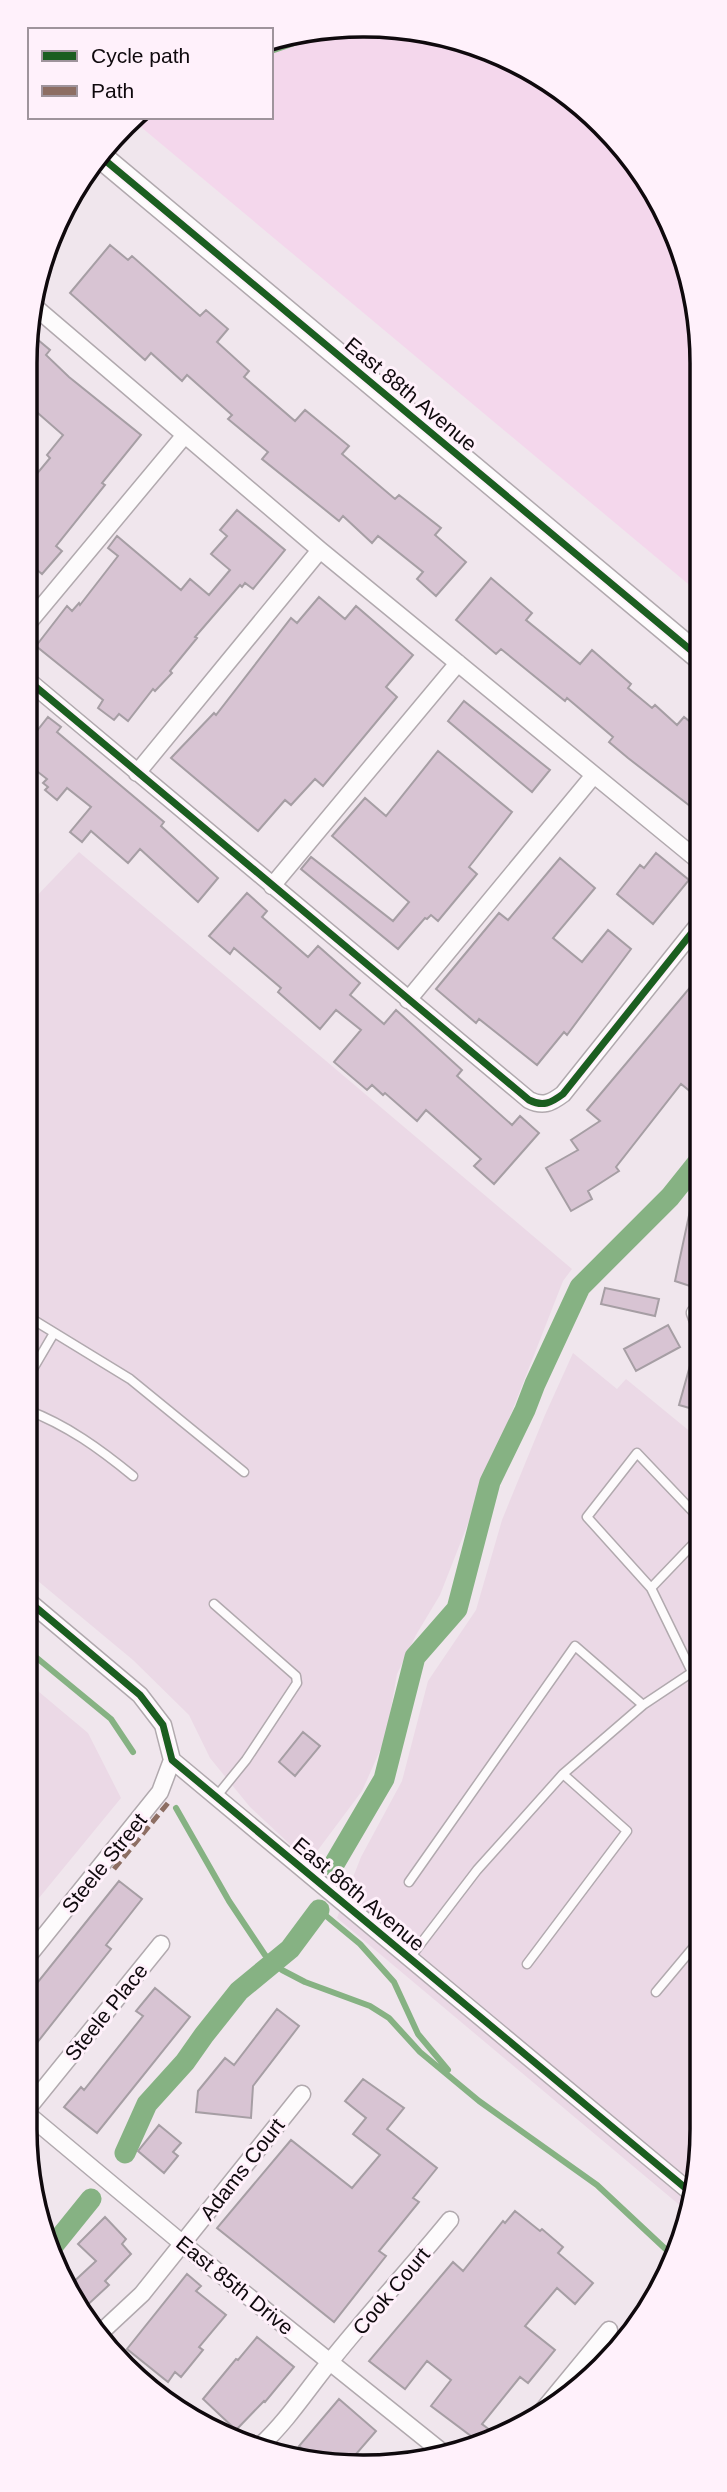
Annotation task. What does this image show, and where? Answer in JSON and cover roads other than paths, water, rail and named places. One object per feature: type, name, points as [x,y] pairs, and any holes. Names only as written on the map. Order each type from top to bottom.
[{"type":"main road","name":"East 88th Avenue","points":[[107,162],[690,649]]},
{"type":"street","points":[[41,312],[320,550],[690,854]]},
{"type":"street","points":[[37,599],[184,436]]},
{"type":"street","points":[[136,773],[320,550]]},
{"type":"street","points":[[272,886],[458,663]]},
{"type":"street","points":[[37,688],[528,1100],[539,1105],[553,1102],[563,1094],[690,935]]},
{"type":"street","points":[[408,1000],[594,775]]},
{"type":"street","points":[[37,1608],[139,1695],[163,1725],[172,1760]]},
{"type":"street","name":"East 86th Avenue","points":[[172,1760],[409,1959],[685,2183]]},
{"type":"street","name":"Steele Street","points":[[37,1945],[160,1791],[172,1760]]},
{"type":"street","name":"Steele Place","points":[[37,2097],[161,1944]]},
{"type":"street","name":"Adams Court","points":[[106,2329],[142,2294],[302,2094]]},
{"type":"street","name":"East 85th Drive","points":[[37,2122],[183,2244],[436,2447]]},
{"type":"street","name":"Cook Court","points":[[266,2440],[450,2220]]},
{"type":"street","points":[[562,2388],[609,2330]]},
{"type":"lane","points":[[37,1322],[130,1379],[244,1472]]},
{"type":"lane","points":[[37,1362],[54,1333]]},
{"type":"lane","points":[[37,1414],[93,1444],[133,1476]]},
{"type":"lane","points":[[690,1509],[637,1453],[587,1517],[650,1588],[690,1663]]},
{"type":"lane","points":[[650,1588],[690,1547]]},
{"type":"lane","points":[[214,1604],[296,1676],[297,1683],[246,1760],[216,1797]]},
{"type":"lane","points":[[409,1882],[575,1646],[643,1705]]},
{"type":"lane","points":[[409,1959],[477,1870],[563,1774],[643,1705],[690,1673]]},
{"type":"lane","points":[[527,1964],[627,1831],[563,1774]]},
{"type":"lane","points":[[656,1992],[690,1951]]},
{"type":"waterway","points":[[333,1866],[384,1779],[415,1657],[457,1609],[490,1482],[580,1287],[670,1197],[690,1172]]},
{"type":"waterway","points":[[37,1658],[111,1719],[133,1752]]},
{"type":"waterway","points":[[176,1808],[229,1901],[265,1955],[282,1970],[305,1982],[370,2006],[389,2018],[420,2052],[479,2101],[597,2185],[667,2250]]},
{"type":"waterway","points":[[319,1910],[360,1944],[394,1982],[418,2034],[448,2070]]},
{"type":"waterway","points":[[125,2153],[147,2104],[185,2062],[239,1991],[290,1949],[319,1910]]},
{"type":"waterway","points":[[57,2241],[91,2199]]}]
